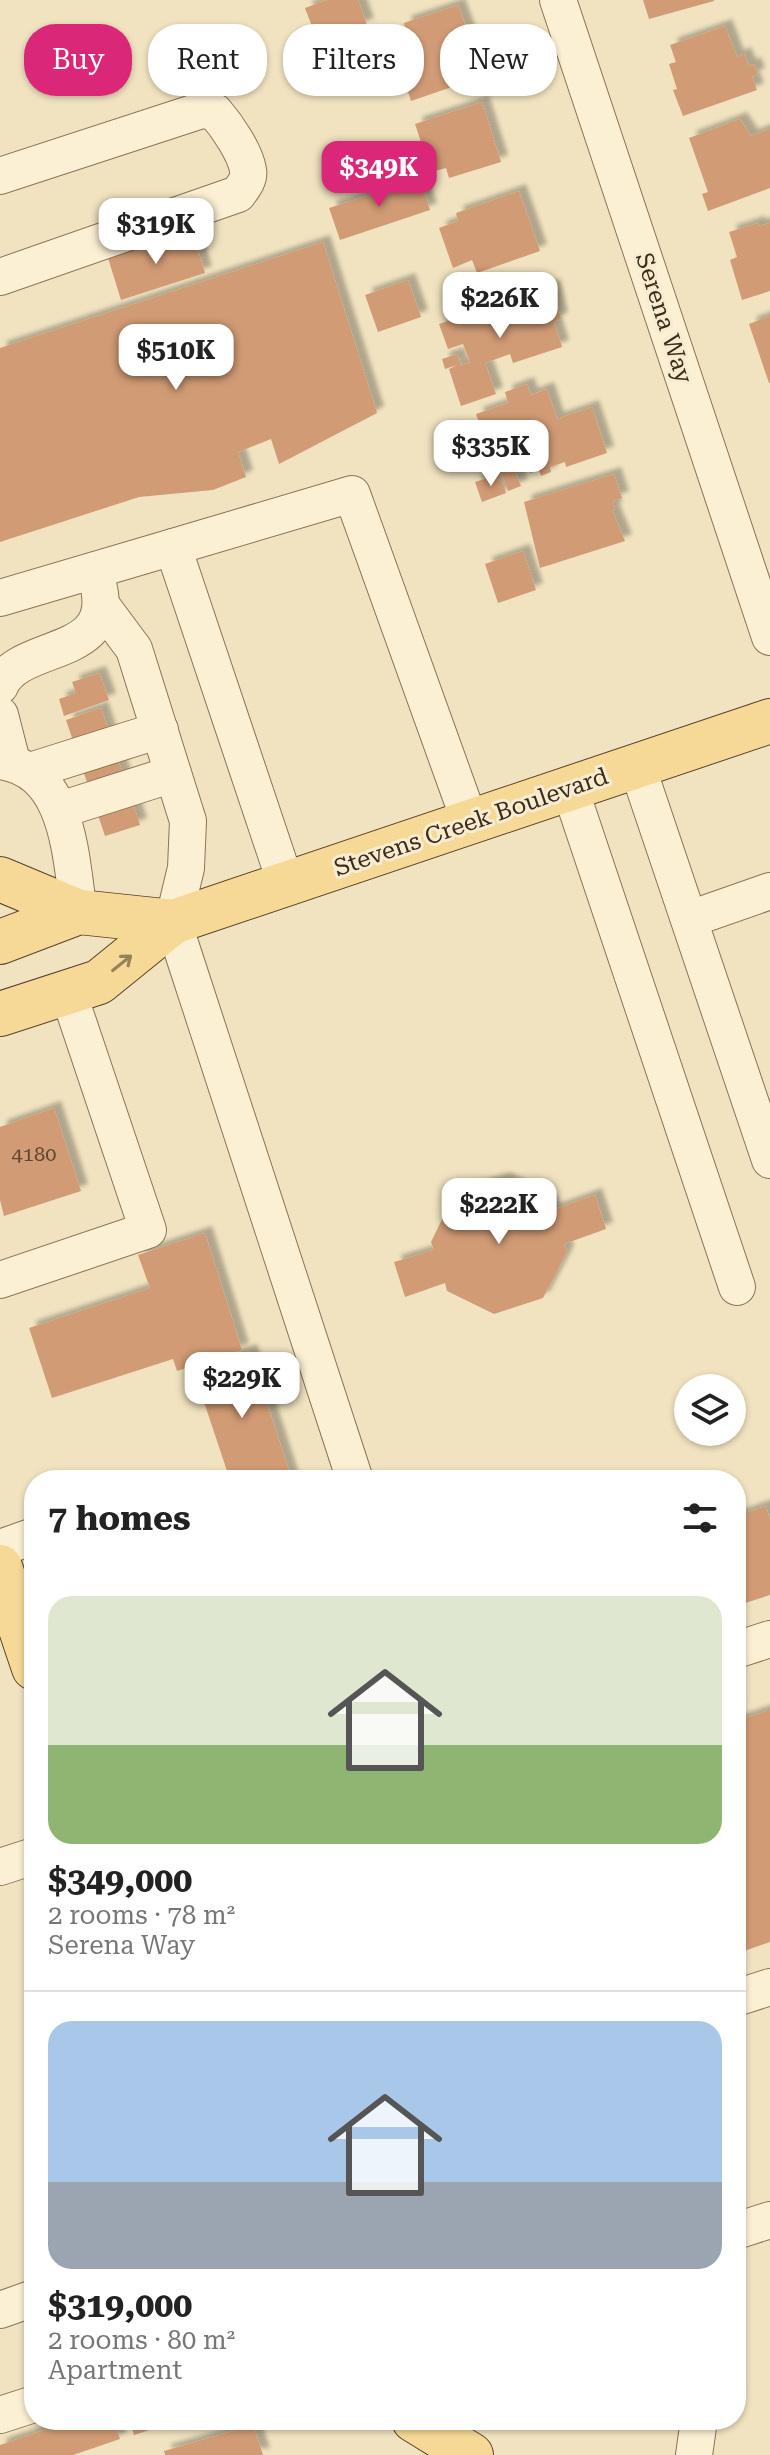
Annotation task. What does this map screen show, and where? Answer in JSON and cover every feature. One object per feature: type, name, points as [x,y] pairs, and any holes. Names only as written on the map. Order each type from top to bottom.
[{"type":"main road","name":"Stevens Creek Boulevard","points":[[0,1014],[99,982],[173,922],[770,721]]},
{"type":"main road","points":[[0,879],[79,912]]},
{"type":"main road","name":"Stevens Creek Boulevard","points":[[0,942],[79,912],[173,922]]},
{"type":"main road","points":[[0,1567],[24,1638]]},
{"type":"main road","points":[[430,2430],[471,2455]]},
{"type":"street","name":"Serena Way","points":[[558,0],[770,637]]},
{"type":"street","points":[[0,176],[202,110],[215,112],[225,124],[248,170],[247,181],[238,194],[0,277]]},
{"type":"street","points":[[0,598],[352,494],[470,822]]},
{"type":"street","points":[[173,547],[286,884]]},
{"type":"street","points":[[94,570],[102,606],[134,649],[188,821],[186,868],[173,922],[352,1470]]},
{"type":"street","points":[[0,686],[4,676],[13,668],[77,641],[90,627],[102,606]]},
{"type":"street","points":[[0,715],[14,765],[51,789],[60,810],[79,912]]},
{"type":"street","points":[[14,765],[160,730]]},
{"type":"street","points":[[637,766],[770,1160]]},
{"type":"street","points":[[60,810],[173,774]]},
{"type":"street","points":[[570,789],[737,1287]]},
{"type":"street","points":[[690,919],[770,891]]},
{"type":"street","points":[[0,1280],[148,1230],[68,992]]},
{"type":"street","points":[[0,1548],[24,1540]]},
{"type":"street","points":[[746,1647],[770,1639]]},
{"type":"street","points":[[0,1867],[24,1859]]},
{"type":"street","points":[[746,1995],[770,1987]]},
{"type":"street","points":[[746,2228],[770,2220]]},
{"type":"street","points":[[0,2310],[24,2302]]},
{"type":"street","points":[[0,2415],[24,2407]]},
{"type":"street","points":[[694,2455],[698,2430]]},
{"type":"building","points":[[327,0],[358,0],[367,24],[311,24],[305,8]]},
{"type":"building","points":[[643,0],[714,0],[714,1],[649,19]]},
{"type":"building","points":[[458,5],[465,24],[440,24],[440,91],[411,101],[409,96],[424,96],[424,24],[404,23]]},
{"type":"building","points":[[725,26],[737,57],[744,54],[749,66],[754,64],[758,75],[752,77],[757,90],[683,116],[673,90],[677,89],[669,64],[676,62],[670,45]]},
{"type":"building","points":[[482,102],[501,162],[449,178],[446,168],[431,172],[415,124]]},
{"type":"building","points":[[740,119],[751,136],[770,129],[770,188],[708,211],[702,194],[708,192],[689,138]]},
{"type":"building","points":[[420,179],[430,210],[340,240],[329,208]]},
{"type":"building","points":[[519,191],[540,251],[477,273],[472,260],[453,268],[439,228],[458,221],[456,213]]},
{"type":"building","points":[[758,223],[759,226],[770,223],[770,291],[742,300],[730,260],[737,257],[729,232]]},
{"type":"building","points":[[192,231],[205,273],[121,300],[108,258]]},
{"type":"building","points":[[323,242],[377,413],[279,464],[271,439],[238,452],[246,477],[213,490],[139,497],[0,542],[0,348]]},
{"type":"building","points":[[408,280],[421,317],[378,332],[365,295]]},
{"type":"building","points":[[553,286],[561,319],[554,322],[562,347],[513,363],[510,354],[485,363],[496,394],[461,406],[449,369],[457,365],[445,369],[442,359],[457,354],[461,365],[470,362],[463,344],[448,349],[439,324]]},
{"type":"building","points":[[770,316],[770,383],[769,383],[749,324]]},
{"type":"building","points":[[527,384],[531,395],[547,389],[557,419],[592,407],[607,453],[566,467],[565,462],[550,467],[551,472],[541,476],[539,470],[530,473],[524,452],[492,462],[476,414],[508,403],[505,392]]},
{"type":"building","points":[[512,463],[521,486],[508,491],[500,468]]},
{"type":"building","points":[[500,474],[506,493],[482,502],[475,482]]},
{"type":"building","points":[[614,474],[622,498],[613,501],[615,509],[612,510],[625,541],[540,568],[524,502]]},
{"type":"building","points":[[523,551],[536,590],[498,603],[485,564]]},
{"type":"building","points":[[99,673],[109,700],[64,716],[59,699],[76,693],[72,682]]},
{"type":"building","points":[[101,708],[140,825],[105,836],[66,720]]},
{"type":"building","points":[[54,1108],[81,1191],[4,1216],[0,1200],[0,1127]]},
{"type":"building","points":[[503,1179],[550,1202],[553,1210],[595,1195],[606,1229],[564,1244],[567,1252],[543,1298],[494,1314],[447,1291],[445,1283],[405,1297],[394,1262],[434,1250],[431,1242],[454,1195]]},
{"type":"building","points":[[205,1233],[242,1350],[177,1371],[173,1359],[52,1398],[29,1328],[150,1288],[138,1255]]},
{"type":"building","points":[[250,1351],[289,1470],[227,1470],[193,1369]]},
{"type":"building","points":[[766,1506],[770,1520],[770,1595],[746,1603],[746,1513]]},
{"type":"building","points":[[770,1710],[770,1942],[746,1950],[746,1718]]},
{"type":"building","points":[[44,2430],[117,2430],[120,2439],[73,2455],[0,2455],[0,2445]]},
{"type":"building","points":[[132,2430],[150,2430],[134,2435]]},
{"type":"building","points":[[237,2430],[255,2430],[263,2455],[165,2455],[164,2451]]}]
